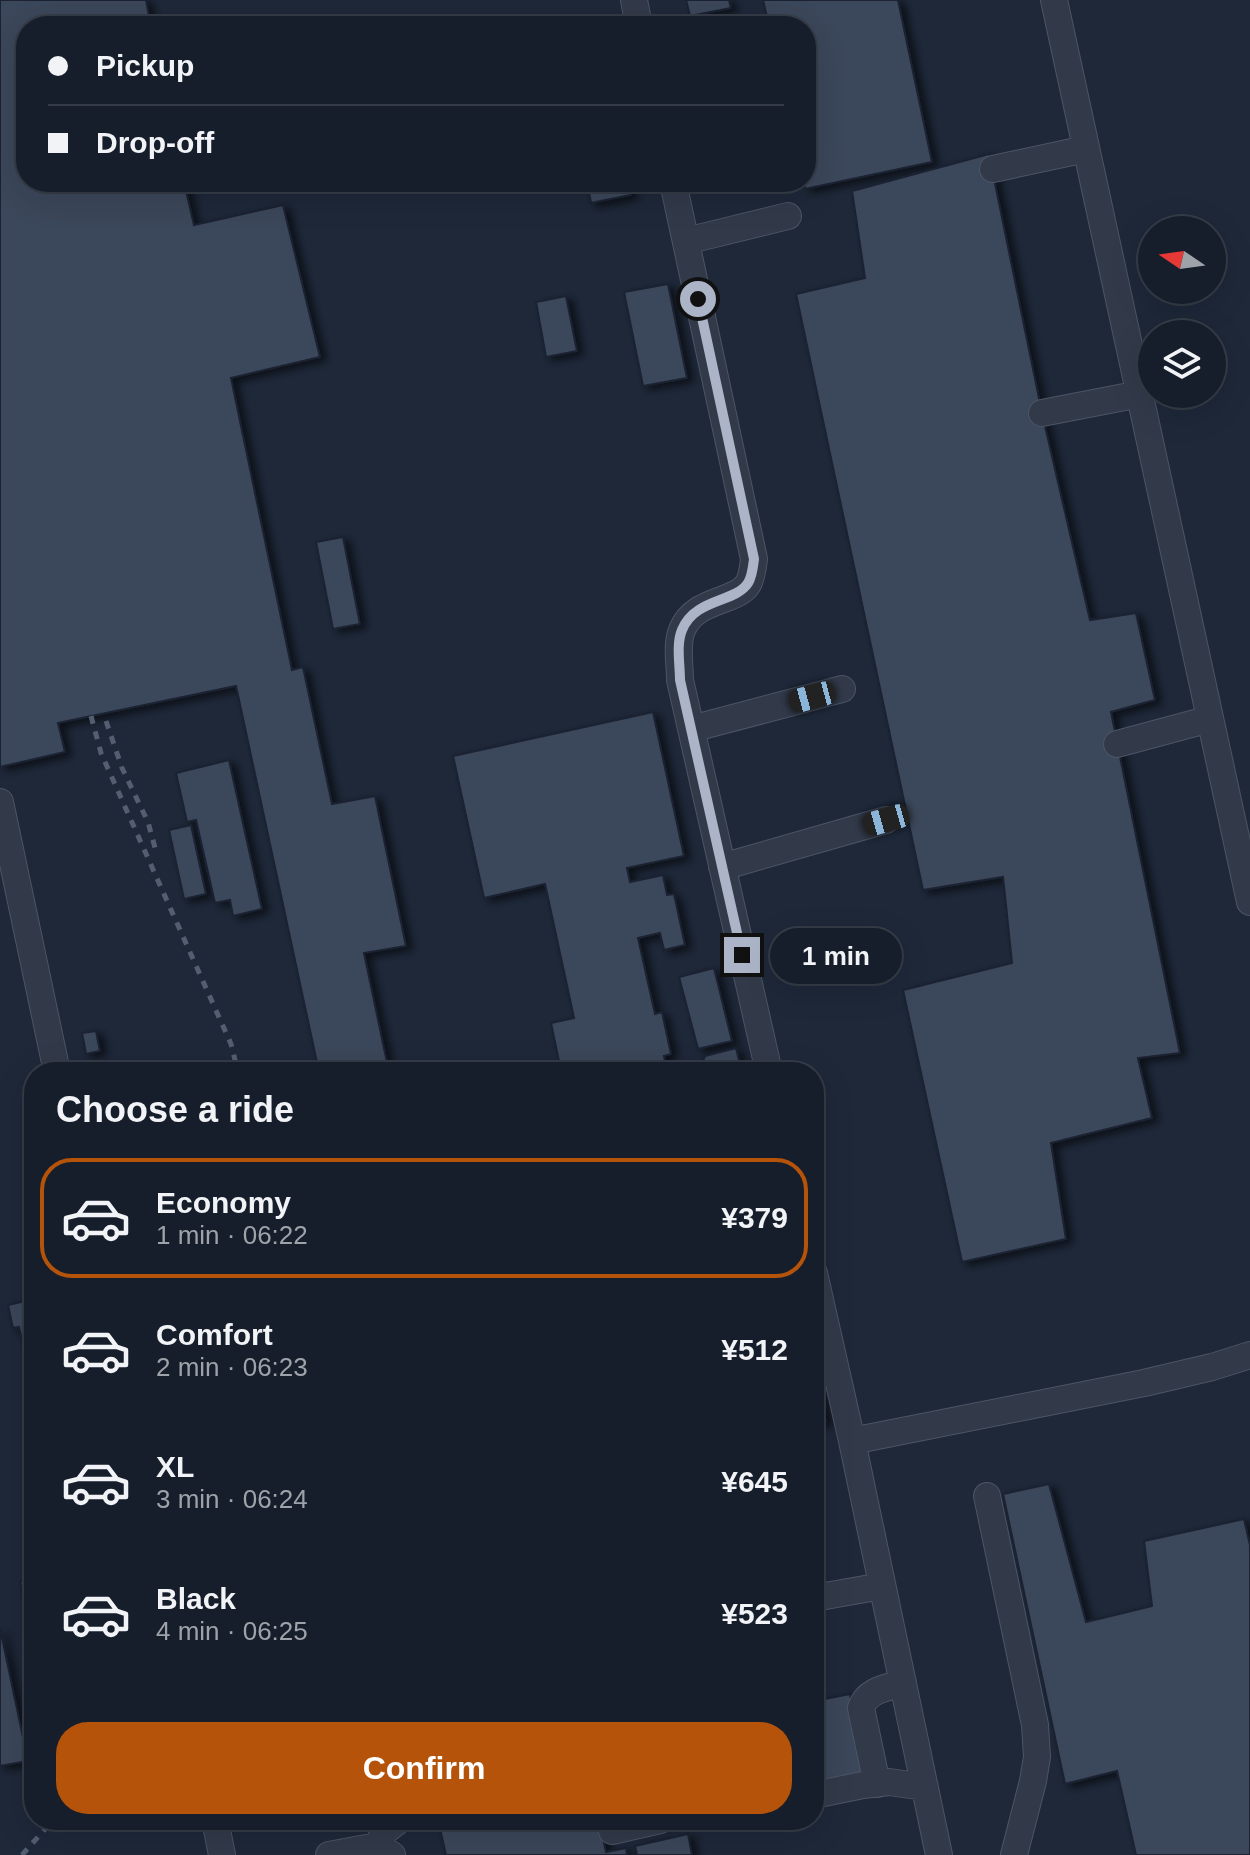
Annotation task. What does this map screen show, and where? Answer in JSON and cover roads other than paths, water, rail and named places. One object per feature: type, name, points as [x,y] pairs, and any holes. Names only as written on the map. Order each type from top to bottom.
[{"type":"lane","points":[[1054,0],[1138,385]]},
{"type":"lane","points":[[993,169],[1086,149]]},
{"type":"lane","points":[[675,192],[754,559],[750,581],[743,589],[698,610],[683,628],[680,680],[767,1062]]},
{"type":"lane","points":[[686,241],[788,216]]},
{"type":"lane","points":[[1042,413],[1138,394]]},
{"type":"lane","points":[[1143,408],[1250,902]]},
{"type":"lane","points":[[691,729],[842,689]]},
{"type":"lane","points":[[1117,744],[1210,719]]},
{"type":"lane","points":[[0,802],[55,1062]]},
{"type":"lane","points":[[722,867],[886,820]]},
{"type":"lane","points":[[824,1317],[939,1855]]},
{"type":"lane","points":[[852,1441],[1144,1383],[1250,1355]]},
{"type":"lane","points":[[987,1496],[1035,1725],[1037,1757],[1014,1855]]},
{"type":"lane","points":[[824,1596],[882,1586]]},
{"type":"lane","points":[[877,1784],[861,1708],[870,1694],[903,1683]]},
{"type":"lane","points":[[824,1793],[889,1782],[925,1787]]},
{"type":"lane","points":[[217,1830],[222,1855]]},
{"type":"lane","points":[[329,1855],[385,1850],[386,1830]]},
{"type":"lane","points":[[612,1831],[616,1830]]},
{"type":"railway","points":[[91,716],[101,753],[231,1044],[236,1062]]},
{"type":"railway","points":[[106,721],[122,768],[148,822],[157,855]]},
{"type":"railway","points":[[22,1855],[44,1830]]}]
